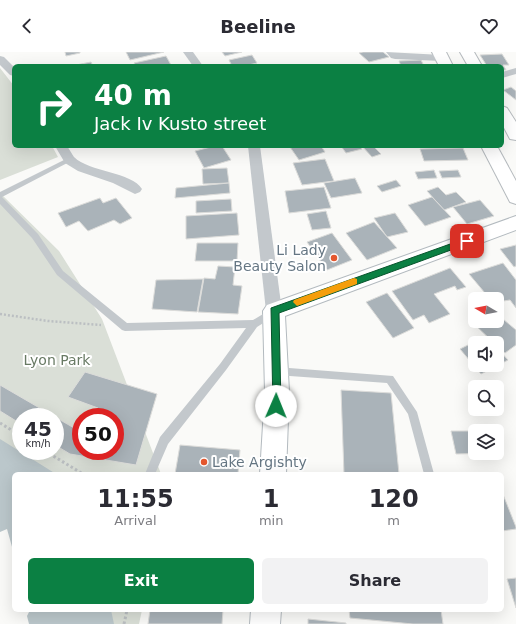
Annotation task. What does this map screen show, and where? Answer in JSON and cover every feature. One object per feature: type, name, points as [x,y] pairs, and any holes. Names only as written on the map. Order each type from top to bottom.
[{"type":"main road","points":[[467,52],[474,64]]},
{"type":"main road","points":[[504,114],[516,135]]},
{"type":"main road","points":[[490,148],[516,198]]},
{"type":"main road","points":[[273,472],[277,392],[274,311],[516,223]]},
{"type":"main road","points":[[265,624],[266,612]]},
{"type":"street","points":[[188,52],[197,64]]},
{"type":"street","points":[[391,52],[395,56],[442,59]]},
{"type":"street","points":[[0,59],[12,71]]},
{"type":"street","points":[[504,74],[516,71]]},
{"type":"street","points":[[62,148],[70,160],[83,168],[118,180],[136,189]]},
{"type":"street","points":[[254,148],[274,311]]},
{"type":"lane","points":[[0,195],[70,160]]},
{"type":"lane","points":[[0,199],[36,236],[60,273],[125,327],[254,324]]},
{"type":"lane","points":[[151,472],[164,440],[223,367],[254,324],[274,311]]},
{"type":"lane","points":[[276,371],[390,379],[412,412],[428,472]]},
{"type":"path","points":[[0,314],[48,321],[125,327]]},
{"type":"path","points":[[0,423],[12,430]]},
{"type":"path","points":[[60,460],[80,472]]},
{"type":"path","points":[[124,624],[127,612]]},
{"type":"green space","points":[[0,68],[12,83],[12,148],[53,148],[58,157],[0,180]]},
{"type":"green space","name":"Lyon Park","points":[[0,193],[59,251],[102,319],[160,472],[12,472],[12,612],[142,612],[139,624],[0,624]]},
{"type":"shaded area","points":[[0,439],[12,446],[12,460],[34,460],[53,472],[12,472],[12,612],[111,612],[114,624],[0,624]]},
{"type":"pier","points":[[7,529],[12,547],[12,612],[29,612],[27,616],[29,624],[0,624],[0,532]]},
{"type":"building","points":[[65,52],[80,52],[80,53],[66,56]]},
{"type":"building","points":[[126,52],[164,52],[130,60]]},
{"type":"building","points":[[222,52],[242,52],[225,56]]},
{"type":"building","points":[[383,52],[389,57],[369,62],[359,53]]},
{"type":"building","points":[[502,54],[509,65],[486,64],[480,55]]},
{"type":"building","points":[[252,55],[257,63],[231,64],[229,60]]},
{"type":"building","points":[[166,56],[170,64],[135,64],[134,63]]},
{"type":"building","points":[[421,60],[423,64],[400,64],[399,61]]},
{"type":"building","points":[[91,62],[92,64],[81,64]]},
{"type":"building","points":[[511,87],[516,91],[516,100],[504,91]]},
{"type":"building","points":[[207,148],[223,148],[231,160],[204,168],[195,151]]},
{"type":"building","points":[[291,148],[322,148],[325,152],[299,160]]},
{"type":"building","points":[[342,148],[362,149],[346,153]]},
{"type":"building","points":[[364,148],[375,148],[381,154],[372,157]]},
{"type":"building","points":[[463,148],[468,160],[424,161],[420,149]]},
{"type":"building","points":[[325,159],[334,181],[302,185],[293,163]]},
{"type":"building","points":[[227,168],[229,183],[203,184],[202,169]]},
{"type":"building","points":[[434,170],[437,178],[418,179],[415,172]]},
{"type":"building","points":[[458,170],[461,177],[442,178],[439,171]]},
{"type":"building","points":[[355,178],[362,193],[331,198],[324,183]]},
{"type":"building","points":[[396,180],[401,186],[382,192],[377,186]]},
{"type":"building","points":[[229,183],[230,193],[175,198],[176,188]]},
{"type":"building","points":[[324,187],[331,208],[289,213],[285,191]]},
{"type":"building","points":[[438,187],[446,195],[456,192],[466,202],[444,210],[427,191]]},
{"type":"building","points":[[432,197],[451,217],[425,226],[408,205]]},
{"type":"building","points":[[100,198],[103,203],[116,198],[132,218],[120,224],[114,220],[88,231],[79,221],[66,227],[58,213]]},
{"type":"building","points":[[231,199],[232,211],[196,213],[196,201]]},
{"type":"building","points":[[480,200],[494,216],[467,224],[453,207]]},
{"type":"building","points":[[326,211],[331,228],[312,230],[307,214]]},
{"type":"building","points":[[237,213],[239,235],[186,239],[186,216]]},
{"type":"building","points":[[395,213],[408,232],[387,237],[374,218]]},
{"type":"building","points":[[374,222],[397,248],[367,260],[346,233]]},
{"type":"building","points":[[332,233],[352,260],[327,270],[307,242]]},
{"type":"building","points":[[197,243],[238,243],[237,261],[195,261]]},
{"type":"building","points":[[516,245],[516,266],[514,267],[500,249]]},
{"type":"building","points":[[503,263],[516,280],[516,308],[510,300],[504,301],[504,292],[484,292],[469,274]]},
{"type":"building","points":[[218,266],[235,267],[233,285],[242,286],[238,314],[198,312],[204,278],[215,279]]},
{"type":"building","points":[[450,268],[466,287],[457,290],[455,286],[434,294],[450,314],[429,323],[424,315],[413,320],[392,291]]},
{"type":"building","points":[[203,279],[197,312],[152,309],[156,280]]},
{"type":"building","points":[[387,293],[414,328],[393,338],[366,302]]},
{"type":"building","points":[[504,320],[516,330],[516,345],[505,353],[504,336],[487,336],[478,328],[504,328]]},
{"type":"building","points":[[468,345],[468,359],[460,349]]},
{"type":"building","points":[[504,356],[508,360],[504,362]]},
{"type":"building","points":[[85,372],[157,394],[136,465],[106,460],[124,460],[124,408],[98,408],[68,397]]},
{"type":"building","points":[[0,385],[40,408],[12,408],[12,418],[0,411]]},
{"type":"building","points":[[341,390],[391,393],[399,472],[344,472]]},
{"type":"building","points":[[64,422],[72,427],[72,454],[64,450]]},
{"type":"building","points":[[451,431],[468,431],[468,454],[456,454]]},
{"type":"building","points":[[180,445],[240,450],[238,472],[175,472]]},
{"type":"building","points":[[504,497],[516,527],[516,529],[504,531]]},
{"type":"building","points":[[516,578],[516,608],[507,579]]},
{"type":"building","points":[[150,612],[223,612],[222,624],[148,624]]},
{"type":"building","points":[[349,612],[441,612],[443,624],[413,624],[350,618]]},
{"type":"building","points":[[308,619],[346,623],[346,624],[308,624]]},
{"type":"slow traffic","points":[[297,302],[354,282]]},
{"type":"place","name":"Li Lady Beauty Salon","points":[[334,258]]},
{"type":"place","name":"Lake Argishty","points":[[204,462]]},
{"type":"route","points":[[276,406],[277,392],[274,311],[467,241]]}]
